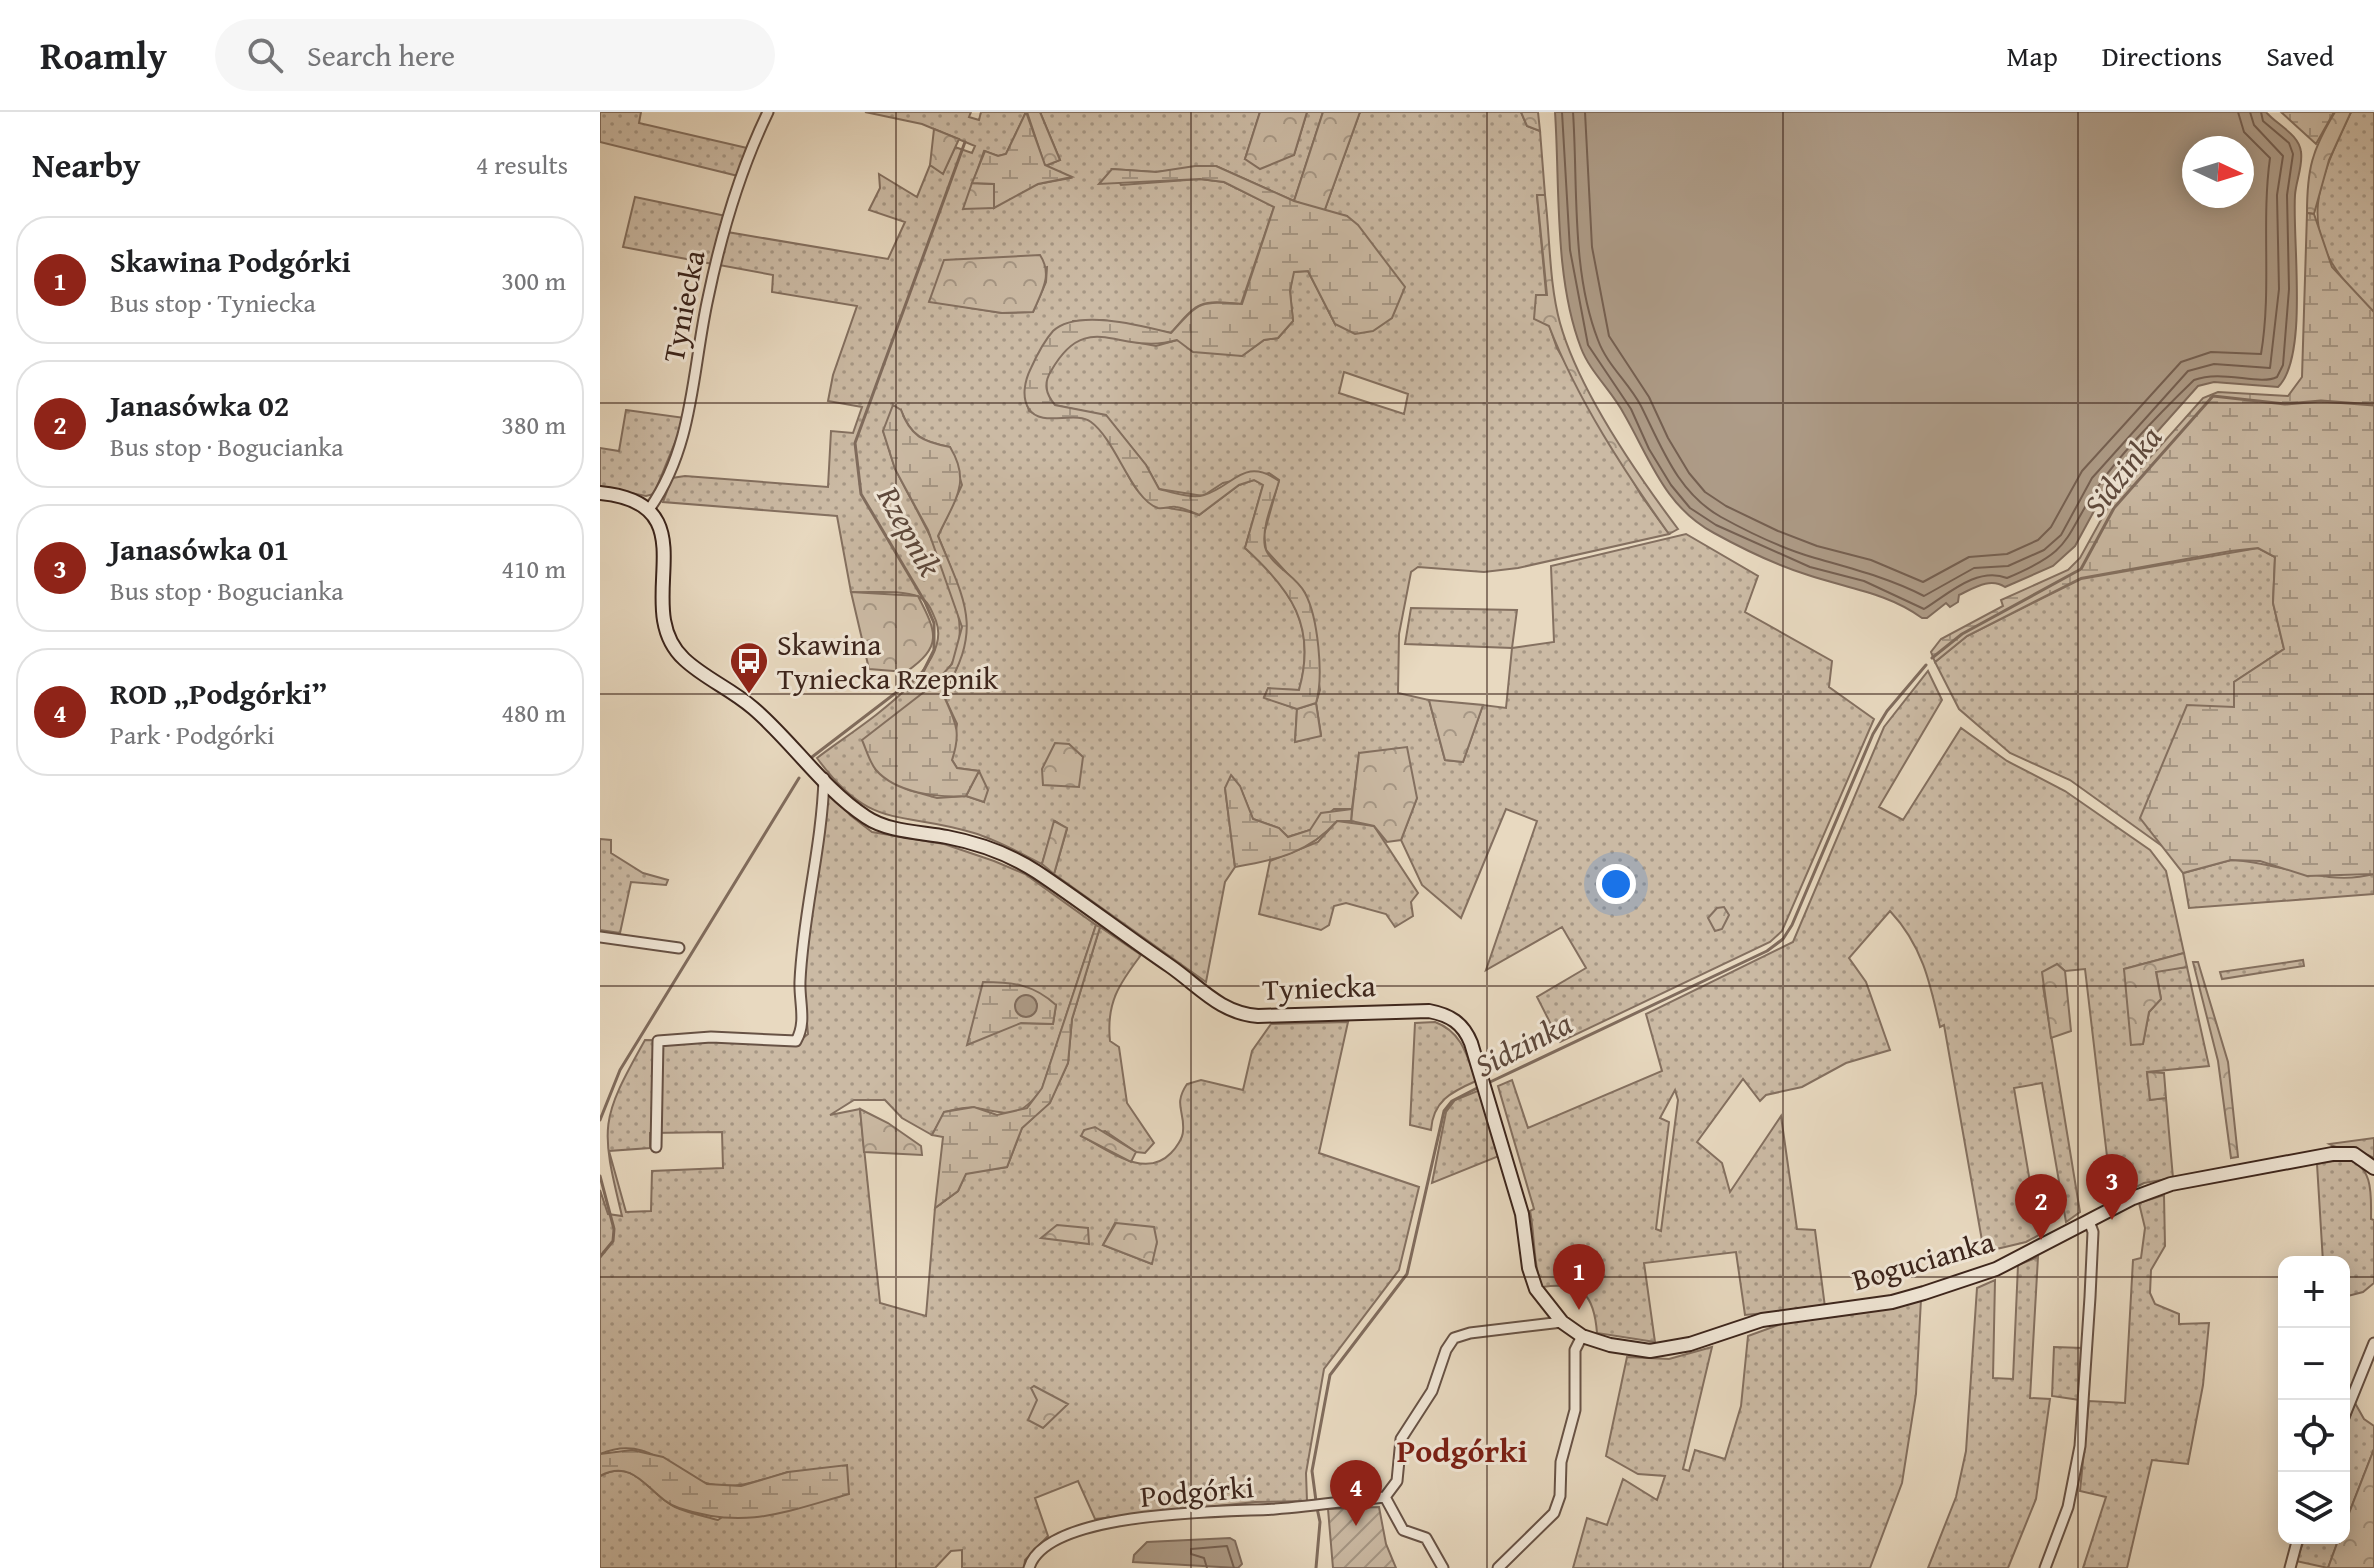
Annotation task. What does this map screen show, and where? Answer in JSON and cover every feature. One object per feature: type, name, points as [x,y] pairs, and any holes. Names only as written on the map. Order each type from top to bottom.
[{"type":"street","name":"Tyniecka","points":[[768,112],[718,255],[698,346],[689,419],[670,469],[650,508],[661,527],[665,616],[677,651],[751,706],[868,819],[986,849],[1035,871],[1225,1008],[1258,1016],[1439,1013],[1454,1019],[1467,1033],[1487,1095],[1522,1214],[1531,1279],[1562,1322],[1582,1336],[1610,1345]]},
{"type":"street","points":[[600,493],[631,498],[650,508]]},
{"type":"street","points":[[656,1147],[658,1041],[711,1037],[796,1041],[803,1029],[800,982],[823,821],[824,778]]},
{"type":"street","points":[[600,937],[679,948]]},
{"type":"street","name":"Bogucianka","points":[[1610,1345],[1650,1351],[1668,1349],[1762,1320],[1902,1299],[1996,1269],[2151,1191],[2204,1176],[2346,1153],[2364,1158],[2374,1168]]},
{"type":"street","points":[[2045,1568],[2068,1507],[2080,1446],[2091,1284],[2093,1232],[2089,1221]]},
{"type":"street","points":[[1443,1568],[1426,1538],[1403,1530],[1385,1497],[1397,1481],[1401,1439],[1432,1391],[1446,1350],[1454,1338],[1470,1333],[1562,1322]]},
{"type":"street","points":[[1498,1568],[1523,1547],[1557,1504],[1561,1462],[1575,1410],[1575,1350],[1582,1336]]},
{"type":"street","points":[[2350,1402],[2374,1343]]},
{"type":"street","name":"Podgórki","points":[[1029,1568],[1032,1558],[1046,1545],[1087,1528],[1188,1514],[1385,1497]]},
{"type":"street","points":[[2290,1568],[2296,1544]]},
{"type":"green space","points":[[600,112],[641,112],[639,123],[747,148],[738,176],[600,142]]},
{"type":"green space","points":[[865,112],[971,112],[969,117],[979,120],[981,112],[1026,112],[1006,154],[998,156],[984,151],[964,209],[1038,184],[1070,178],[1045,166],[1060,160],[1040,112],[1260,112],[1245,159],[1294,155],[1307,112],[1323,112],[1294,201],[1216,166],[1156,172],[1112,169],[1121,185],[1200,179],[1224,182],[1274,207],[1241,304],[1217,302],[1201,305],[1171,333],[1103,320],[1073,321],[1037,361],[1026,384],[1029,411],[1044,416],[1082,417],[1099,427],[1139,492],[1158,506],[1199,515],[1239,485],[1254,480],[1263,485],[1245,548],[1276,579],[1296,611],[1302,628],[1305,647],[1299,690],[1268,689],[1264,697],[1297,709],[1295,742],[1321,735],[1316,703],[1320,690],[1305,593],[1266,550],[1264,534],[1279,480],[1269,473],[1223,483],[1203,496],[1159,489],[1146,465],[1106,416],[1054,405],[1047,395],[1046,378],[1060,355],[1077,338],[1093,334],[1156,346],[1177,340],[1242,356],[1264,340],[1278,338],[1293,321],[1290,291],[1293,272],[1308,271],[1335,324],[1347,216],[1324,212],[1360,112],[1521,112],[1527,126],[1540,131],[1545,195],[1537,196],[1549,325],[1557,348],[1641,495],[1669,534],[1518,568],[1484,572],[1418,567],[1411,572],[1399,634],[1398,693],[1429,700],[1445,760],[1463,762],[1483,705],[1506,708],[1512,648],[1554,642],[1551,566],[1686,534],[1758,576],[1745,612],[1832,661],[1829,687],[1874,719],[1782,931],[1770,942],[1560,1042],[1537,997],[1586,968],[1562,927],[1486,970],[1537,821],[1506,809],[1461,918],[1422,885],[1401,840],[1417,798],[1359,753],[1352,809],[1334,809],[1310,830],[1288,837],[1279,828],[1253,819],[1240,787],[1225,788],[1235,867],[1225,882],[1206,982],[1054,874],[1067,829],[1055,821],[1042,864],[974,833],[888,815],[854,798],[836,782],[817,758],[875,716],[916,679],[930,660],[938,640],[936,621],[930,607],[912,595],[851,592],[837,516],[663,502],[672,478],[685,476],[828,487],[831,431],[853,433],[862,407],[828,401],[833,375],[857,306],[772,292],[773,275],[719,265],[727,232],[888,259],[905,222],[869,210],[880,188],[879,174],[917,197],[930,165],[943,173],[955,147],[972,153],[975,146],[922,124]],"holes":[[[1047,267],[1046,282],[1033,312],[1002,313],[929,301]],[[1344,372],[1408,394],[1404,414],[1339,393]],[[901,410],[909,426],[919,436],[950,447],[962,485],[938,536],[961,597],[965,634],[955,673],[943,694],[957,724],[952,760],[957,768],[979,771],[984,802],[966,796],[937,798],[909,790],[876,770],[863,741],[933,687],[951,665],[959,645],[954,595],[932,540],[897,472],[883,431]]]},
{"type":"green space","points":[[1026,112],[1045,165],[1072,177],[1038,184],[994,208],[994,184],[972,183],[985,151],[998,156],[1006,154]]},
{"type":"green space","points":[[1027,112],[1040,112],[1060,160],[1045,166]]},
{"type":"green space","points":[[1260,112],[1307,112],[1294,155],[1260,169],[1245,159]]},
{"type":"green space","points":[[1323,112],[1360,112],[1324,212],[1294,201]]},
{"type":"green space","points":[[1521,112],[1538,112],[1540,131],[1527,126]]},
{"type":"green space","points":[[2281,112],[2334,112],[2316,144]]},
{"type":"green space","points":[[2335,112],[2351,112],[2329,160],[2314,214],[2307,213],[2312,160]]},
{"type":"green space","points":[[2351,112],[2374,112],[2374,312],[2360,300],[2332,263],[2322,241],[2318,221],[2318,200],[2323,179]]},
{"type":"green space","points":[[934,129],[959,139],[943,174],[930,165]]},
{"type":"green space","points":[[1216,166],[1294,201],[1347,216],[1358,225],[1405,287],[1392,318],[1373,331],[1355,334],[1335,324],[1308,271],[1294,272],[1290,291],[1293,321],[1278,338],[1264,340],[1242,356],[1193,352],[1177,340],[1156,344],[1092,337],[1078,341],[1065,352],[1047,380],[1047,389],[1055,405],[1106,415],[1146,465],[1159,489],[1199,496],[1240,475],[1257,471],[1279,481],[1266,522],[1265,547],[1272,559],[1305,593],[1318,647],[1316,703],[1297,709],[1264,698],[1268,688],[1299,690],[1305,647],[1302,628],[1287,595],[1245,548],[1263,485],[1254,480],[1239,485],[1199,515],[1174,507],[1158,508],[1140,494],[1108,442],[1091,422],[1034,415],[1025,399],[1026,383],[1035,359],[1053,331],[1064,324],[1110,321],[1171,333],[1201,305],[1242,304],[1274,207],[1224,182],[1200,179],[1099,184],[1112,169],[1156,172]]},
{"type":"green space","points":[[972,183],[994,184],[994,208],[963,209]]},
{"type":"green space","points":[[1537,195],[1545,195],[1554,292],[1569,349],[1610,430],[1678,529],[1669,534],[1603,434],[1573,380],[1549,326],[1534,319],[1536,295],[1547,295]]},
{"type":"green space","points":[[635,197],[726,216],[713,264],[623,247]]},
{"type":"green space","points":[[2307,213],[2314,214],[2332,267],[2374,312],[2374,874],[2307,876],[2260,861],[2231,860],[2183,873],[2140,818],[2187,705],[2234,707],[2234,682],[2284,649],[2273,603],[2275,557],[2258,548],[2081,578],[1967,636],[1935,662],[1931,652],[1941,639],[2003,606],[2001,600],[2068,570],[2080,558],[2112,500],[2203,398],[2218,392],[2288,396],[2302,377]]},
{"type":"green space","points":[[1040,255],[1046,276],[1033,312],[1002,313],[929,302],[944,260]]},
{"type":"green space","points":[[893,405],[901,410],[913,432],[932,443],[950,447],[960,471],[955,502],[938,536],[956,579],[966,615],[967,632],[963,651],[943,694],[957,733],[952,760],[957,768],[979,771],[966,796],[930,795],[895,784],[876,770],[862,740],[933,685],[952,664],[962,627],[928,530],[895,469],[883,431]]},
{"type":"green space","points":[[626,410],[685,418],[654,494],[646,496],[600,487],[600,448],[619,451]]},
{"type":"green space","points":[[2258,548],[2275,557],[2273,603],[2284,649],[2234,682],[2234,707],[2141,817],[2169,851],[2070,780],[2010,753],[1959,709],[1935,662],[1967,636],[2081,579]]},
{"type":"green space","points":[[851,592],[918,596],[933,638],[931,646],[918,663],[906,672],[869,669]]},
{"type":"green space","points":[[1411,608],[1517,610],[1512,648],[1405,644]]},
{"type":"green space","points":[[1928,671],[1942,700],[1879,807],[1903,820],[1961,728],[2007,761],[2065,791],[2150,850],[2166,871],[2184,953],[2124,969],[2143,1043],[2149,1012],[2161,999],[2156,971],[2187,967],[2209,1066],[2147,1072],[2150,1100],[2166,1098],[2173,1178],[2144,1183],[2112,1199],[2085,969],[2065,971],[2057,964],[2043,986],[2080,1212],[2066,1222],[2042,1083],[2014,1088],[2039,1235],[2026,1242],[1984,1252],[1944,1025],[1940,1027],[1928,979],[1917,951],[1890,911],[1849,958],[1866,982],[1890,1050],[1846,1063],[1802,1087],[1766,1095],[1760,1101],[1743,1079],[1697,1142],[1722,1163],[1730,1192],[1781,1116],[1797,1229],[1815,1230],[1825,1307],[1745,1315],[1736,1252],[1644,1263],[1655,1342],[1597,1333],[1593,1309],[1583,1293],[1567,1286],[1542,1287],[1530,1211],[1534,1209],[1498,1086],[1512,1080],[1528,1128],[1662,1071],[1646,1014],[1793,942],[1884,727]],"holes":[[[1675,1090],[1678,1100],[1661,1231],[1656,1229],[1669,1122],[1660,1118]]]},
{"type":"green space","points":[[1429,700],[1483,705],[1463,762],[1445,760]]},
{"type":"green space","points":[[1316,703],[1321,736],[1295,742],[1297,709]]},
{"type":"green space","points":[[1055,743],[1069,744],[1083,757],[1079,787],[1043,785],[1042,769]]},
{"type":"green space","points":[[1407,747],[1417,798],[1401,840],[1387,842],[1374,826],[1351,821],[1359,753]]},
{"type":"green space","points":[[979,771],[988,790],[984,802],[966,796]]},
{"type":"green space","points":[[1231,775],[1240,786],[1253,819],[1279,828],[1288,837],[1310,830],[1321,813],[1352,809],[1351,821],[1337,821],[1315,841],[1291,853],[1235,867],[1225,788]]},
{"type":"green space","points":[[826,784],[850,815],[872,832],[944,844],[994,861],[1025,874],[1096,925],[1042,1089],[1026,1106],[1006,1113],[972,1108],[945,1112],[932,1135],[902,1118],[885,1100],[854,1100],[830,1115],[860,1109],[880,1303],[926,1316],[935,1208],[958,1191],[966,1173],[1007,1167],[1022,1128],[1050,1102],[1068,1063],[1072,1019],[1100,927],[1141,955],[1116,995],[1109,1028],[1110,1041],[1119,1047],[1127,1103],[1154,1143],[1145,1153],[1136,1152],[1105,1131],[1082,1136],[1126,1160],[1150,1164],[1161,1161],[1171,1153],[1183,1134],[1180,1103],[1187,1084],[1201,1080],[1243,1090],[1252,1051],[1271,1024],[1348,1022],[1319,1153],[1419,1187],[1399,1270],[1324,1369],[1306,1473],[1307,1501],[1255,1502],[1095,1519],[1078,1481],[1035,1498],[1048,1536],[1025,1560],[1024,1568],[962,1568],[962,1550],[951,1551],[935,1568],[600,1568],[600,1476],[612,1471],[632,1474],[675,1507],[718,1520],[788,1472],[749,1483],[719,1486],[696,1480],[647,1452],[618,1449],[600,1454],[600,1190],[608,1214],[622,1216],[610,1162],[608,1142],[608,1124],[619,1089],[645,1040],[798,1042],[808,1034],[803,977]],"holes":[[[1056,1005],[1053,1024],[1021,1023]],[[722,1132],[723,1168],[652,1171],[651,1211],[626,1212],[609,1151],[650,1148],[650,1133]],[[1115,1223],[1152,1264],[1103,1245]]]},
{"type":"green space","points":[[1054,821],[1067,828],[1054,874],[1042,864]]},
{"type":"green space","points":[[1337,821],[1374,826],[1418,893],[1411,902],[1413,916],[1395,927],[1386,914],[1346,903],[1334,906],[1329,925],[1321,930],[1259,914],[1270,861],[1318,842]]},
{"type":"green space","points":[[600,839],[611,840],[611,853],[643,873],[668,880],[666,885],[631,882],[620,933],[600,930]]},
{"type":"green space","points":[[2231,860],[2338,878],[2374,874],[2374,894],[2189,908],[2183,873]]},
{"type":"green space","points":[[1724,907],[1729,915],[1722,929],[1715,931],[1708,918],[1717,908]]},
{"type":"green space","points":[[1096,925],[1100,927],[1072,1019],[1068,1063],[1050,1103],[1022,1128],[1007,1167],[966,1174],[958,1191],[935,1208],[943,1137],[932,1135],[944,1112],[974,1107],[997,1115],[1027,1108],[1042,1088]]},
{"type":"green space","points":[[2184,953],[2187,967],[2156,972],[2161,999],[2149,1012],[2143,1044],[2131,1045],[2124,969]]},
{"type":"green space","points":[[2303,960],[2304,966],[2222,979],[2220,972]]},
{"type":"green space","points":[[2193,962],[2198,962],[2228,1062],[2238,1157],[2231,1158],[2218,1061]]},
{"type":"green space","points":[[2057,964],[2065,971],[2071,1031],[2051,1038],[2042,972]]},
{"type":"green space","points":[[983,982],[1013,984],[1039,993],[1056,1005],[1053,1024],[1021,1023],[967,1045]]},
{"type":"green space","points":[[1435,1022],[1457,1038],[1476,1081],[1445,1099],[1435,1112],[1431,1130],[1410,1125],[1415,1023]]},
{"type":"green space","points":[[2147,1072],[2164,1073],[2166,1098],[2150,1100]]},
{"type":"green space","points":[[1480,1090],[1499,1156],[1432,1183],[1446,1112],[1455,1100]]},
{"type":"green space","points":[[860,1109],[888,1123],[921,1146],[922,1155],[864,1152]]},
{"type":"green space","points":[[1095,1127],[1136,1152],[1131,1162],[1081,1136],[1084,1130]]},
{"type":"green space","points":[[2374,1138],[2374,1158],[2329,1144]]},
{"type":"green space","points":[[2346,1159],[2362,1168],[2369,1183],[2371,1219],[2374,1220],[2374,1283],[2363,1292],[2350,1295],[2350,1256],[2323,1256],[2317,1164]]},
{"type":"green space","points":[[2164,1195],[2165,1246],[2151,1270],[2150,1293],[2155,1304],[2179,1314],[2179,1324],[2209,1323],[2203,1385],[2188,1464],[2152,1460],[2127,1568],[2083,1568],[2106,1497],[2080,1491],[2089,1401],[2125,1403],[2133,1260],[2141,1258],[2145,1228],[2139,1203]]},
{"type":"green space","points":[[1116,1223],[1154,1227],[1157,1242],[1152,1264],[1103,1245]]},
{"type":"green space","points":[[1057,1225],[1088,1228],[1089,1244],[1041,1238]]},
{"type":"green space","points":[[2038,1257],[2030,1398],[2050,1399],[2036,1499],[2008,1568],[1928,1568],[1956,1497],[1966,1451],[1977,1288],[1995,1280],[1993,1378],[2013,1379],[2018,1265]]},
{"type":"green space","points":[[1921,1299],[1916,1394],[1902,1483],[1870,1568],[1573,1568],[1587,1518],[1607,1525],[1623,1479],[1657,1500],[1665,1476],[1638,1474],[1606,1456],[1627,1357],[1669,1359],[1712,1347],[1683,1469],[1689,1471],[1695,1450],[1725,1459],[1741,1406],[1748,1336],[1781,1324]]},
{"type":"green space","points":[[2054,1347],[2083,1348],[2080,1400],[2052,1396]]},
{"type":"green space","points":[[1034,1386],[1068,1404],[1043,1428],[1028,1420],[1037,1400],[1031,1388]]},
{"type":"green space","points":[[2355,1403],[2364,1419],[2374,1426],[2374,1449],[2350,1511],[2350,1472],[2350,1417]]},
{"type":"green space","points":[[2374,1449],[2374,1568],[2328,1568],[2337,1544],[2350,1544],[2350,1511]]},
{"type":"green space","points":[[632,1450],[663,1457],[707,1484],[741,1486],[788,1472],[847,1465],[849,1494],[765,1516],[724,1518],[703,1514],[669,1503],[634,1475],[624,1471],[600,1476],[600,1454]]},
{"type":"green space","points":[[1379,1507],[1386,1544],[1396,1568],[1333,1568],[1328,1509]]},
{"type":"green space","points":[[2303,1544],[2337,1544],[2328,1568],[2296,1561]]},
{"type":"water","points":[[1555,112],[2266,112],[2292,135],[2301,152],[2295,195],[2296,325],[2288,372],[2278,387],[2214,382],[2198,386],[2106,489],[2075,546],[2053,566],[2005,587],[1988,583],[1976,587],[1959,595],[1958,602],[1950,607],[1946,603],[1927,618],[1881,597],[1772,562],[1714,533],[1683,510],[1660,481],[1619,406],[1581,348],[1566,292]]},
{"type":"water","points":[[1026,995],[1034,998],[1037,1006],[1034,1014],[1026,1017],[1018,1014],[1015,1006],[1018,998]]},
{"type":"water","points":[[1230,1538],[1235,1541],[1242,1564],[1238,1568],[1133,1562],[1134,1555],[1147,1542]]},
{"type":"waterway","name":"Rzepnik","points":[[812,757],[923,672],[934,650],[934,623],[925,602],[861,494],[855,443],[965,142]]},
{"type":"waterway","name":"Sidzinka","points":[[1932,658],[1962,634],[2081,569],[2114,508],[2213,396],[2285,404],[2321,401],[2374,405]]},
{"type":"waterway","name":"Sidzinka","points":[[1488,1083],[1767,951],[1783,939],[1792,925],[1873,734],[1887,711],[1926,665]]},
{"type":"waterway","name":"Rzepnik","points":[[600,1120],[620,1070],[799,778]]},
{"type":"waterway","name":"Sidzinka","points":[[1316,1501],[1312,1471],[1330,1375],[1407,1274],[1444,1111],[1452,1101],[1481,1086]]},
{"type":"waterway","name":"Rzepnik","points":[[600,1176],[614,1229],[613,1241],[600,1257]]},
{"type":"waterway","name":"Sidzinka","points":[[1316,1568],[1320,1522],[1317,1508]]},
{"type":"place","name":"Skawina Tyniecka Rzepnik","points":[[749,695]]},
{"type":"place","name":"Janasówka 01","points":[[2112,1220]]},
{"type":"place","name":"Janasówka 02","points":[[2041,1240]]},
{"type":"place","name":"Skawina Podgórki","points":[[1579,1310]]},
{"type":"place","name":"ROD „Podgórki”","points":[[1356,1526]]},
{"type":"district","name":"Podgórki","points":[[1462,1450]]}]
